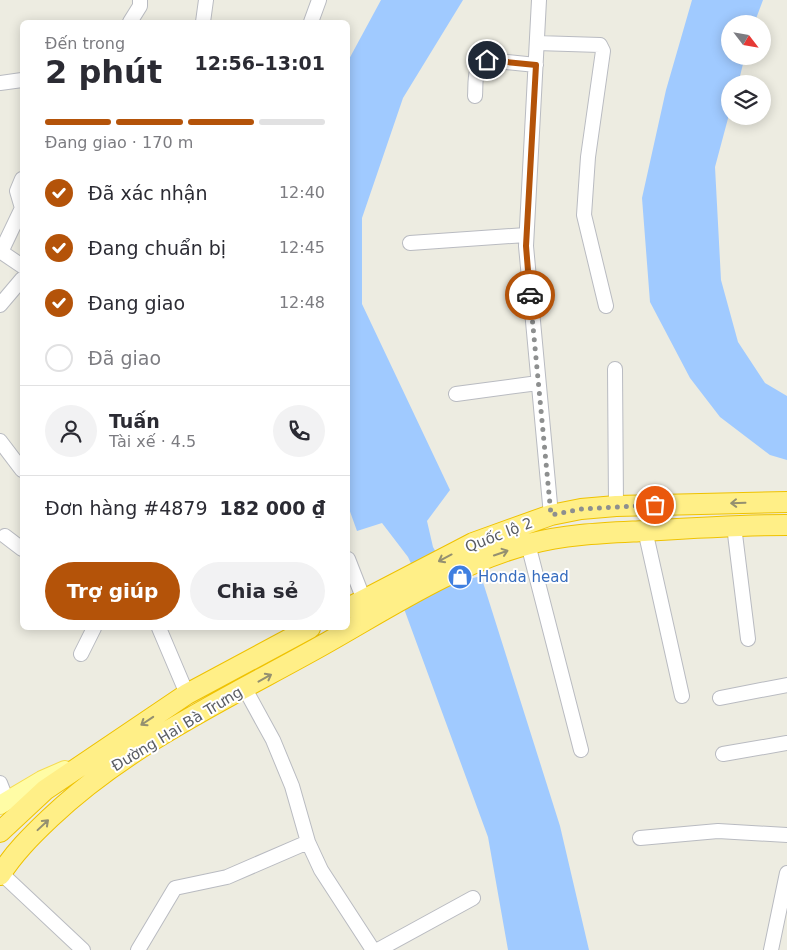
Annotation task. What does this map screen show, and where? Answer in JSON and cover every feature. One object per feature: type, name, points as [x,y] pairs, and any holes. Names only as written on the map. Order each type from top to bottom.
[{"type":"highway","name":"Quốc lộ 2","points":[[366,605],[474,543],[551,515],[581,509],[616,506],[787,502]]},
{"type":"highway","name":"Quốc lộ 2","points":[[366,605],[437,581],[475,563],[528,544],[570,535],[645,530],[787,525]]},
{"type":"highway","name":"Đường Hai Bà Trưng","points":[[350,616],[366,605]]},
{"type":"highway","name":"Đường Hai Bà Trưng","points":[[1,828],[45,790],[187,694],[306,630]]},
{"type":"highway","name":"Đường Hai Bà Trưng","points":[[1,874],[21,846],[65,804],[114,765],[194,716],[245,689],[330,630]]},
{"type":"main road","points":[[3,803],[42,780],[91,759]]},
{"type":"main road","points":[[1,828],[21,846]]},
{"type":"street","points":[[131,20],[140,6],[140,0]]},
{"type":"street","points":[[203,20],[206,0]]},
{"type":"street","points":[[312,20],[319,0]]},
{"type":"street","points":[[539,0],[526,246],[551,515]]},
{"type":"street","points":[[537,43],[600,46],[603,51],[588,157],[584,215],[606,306]]},
{"type":"street","points":[[475,96],[478,69],[483,62],[487,60],[536,65]]},
{"type":"street","points":[[0,83],[20,80]]},
{"type":"street","points":[[20,184],[17,191],[20,201]]},
{"type":"street","points":[[20,212],[1,252],[20,265]]},
{"type":"street","points":[[410,243],[526,235]]},
{"type":"street","points":[[0,305],[20,281]]},
{"type":"street","points":[[615,369],[616,506]]},
{"type":"street","points":[[456,394],[538,383]]},
{"type":"street","points":[[0,441],[20,467]]},
{"type":"street","points":[[734,526],[748,639]]},
{"type":"street","points":[[645,530],[682,696]]},
{"type":"street","points":[[5,536],[20,547]]},
{"type":"street","points":[[528,544],[581,750]]},
{"type":"street","points":[[350,564],[366,605]]},
{"type":"street","points":[[81,654],[93,630]]},
{"type":"street","points":[[160,630],[187,694]]},
{"type":"street","points":[[720,698],[787,685]]},
{"type":"street","points":[[245,689],[273,740],[288,777],[308,842],[320,870],[373,950]]},
{"type":"street","points":[[723,754],[787,743]]},
{"type":"street","points":[[0,783],[3,803]]},
{"type":"street","points":[[640,838],[718,831],[787,836]]},
{"type":"street","points":[[138,950],[175,888],[227,876],[308,842]]},
{"type":"street","points":[[771,950],[787,873]]},
{"type":"street","points":[[1,874],[83,950]]},
{"type":"street","points":[[378,950],[472,898]]},
{"type":"water","points":[[381,0],[463,0],[403,98],[362,218],[362,304],[450,490],[427,521],[433,547],[453,583],[481,576],[560,826],[589,950],[508,950],[488,837],[403,606],[425,594],[408,557],[382,523],[357,531],[350,512],[350,57]]},
{"type":"water","points":[[692,0],[763,0],[757,15],[721,15],[721,65],[743,65],[740,75],[721,75],[721,125],[726,125],[715,167],[721,280],[738,342],[765,383],[787,396],[787,460],[770,455],[720,417],[690,378],[650,302],[642,198],[666,90]]},
{"type":"way so far","points":[[530,295],[551,515],[581,509],[655,505]]},
{"type":"place","name":"Honda head","points":[[460,577]]},
{"type":"route","points":[[487,60],[536,65],[526,246],[530,295]]}]
